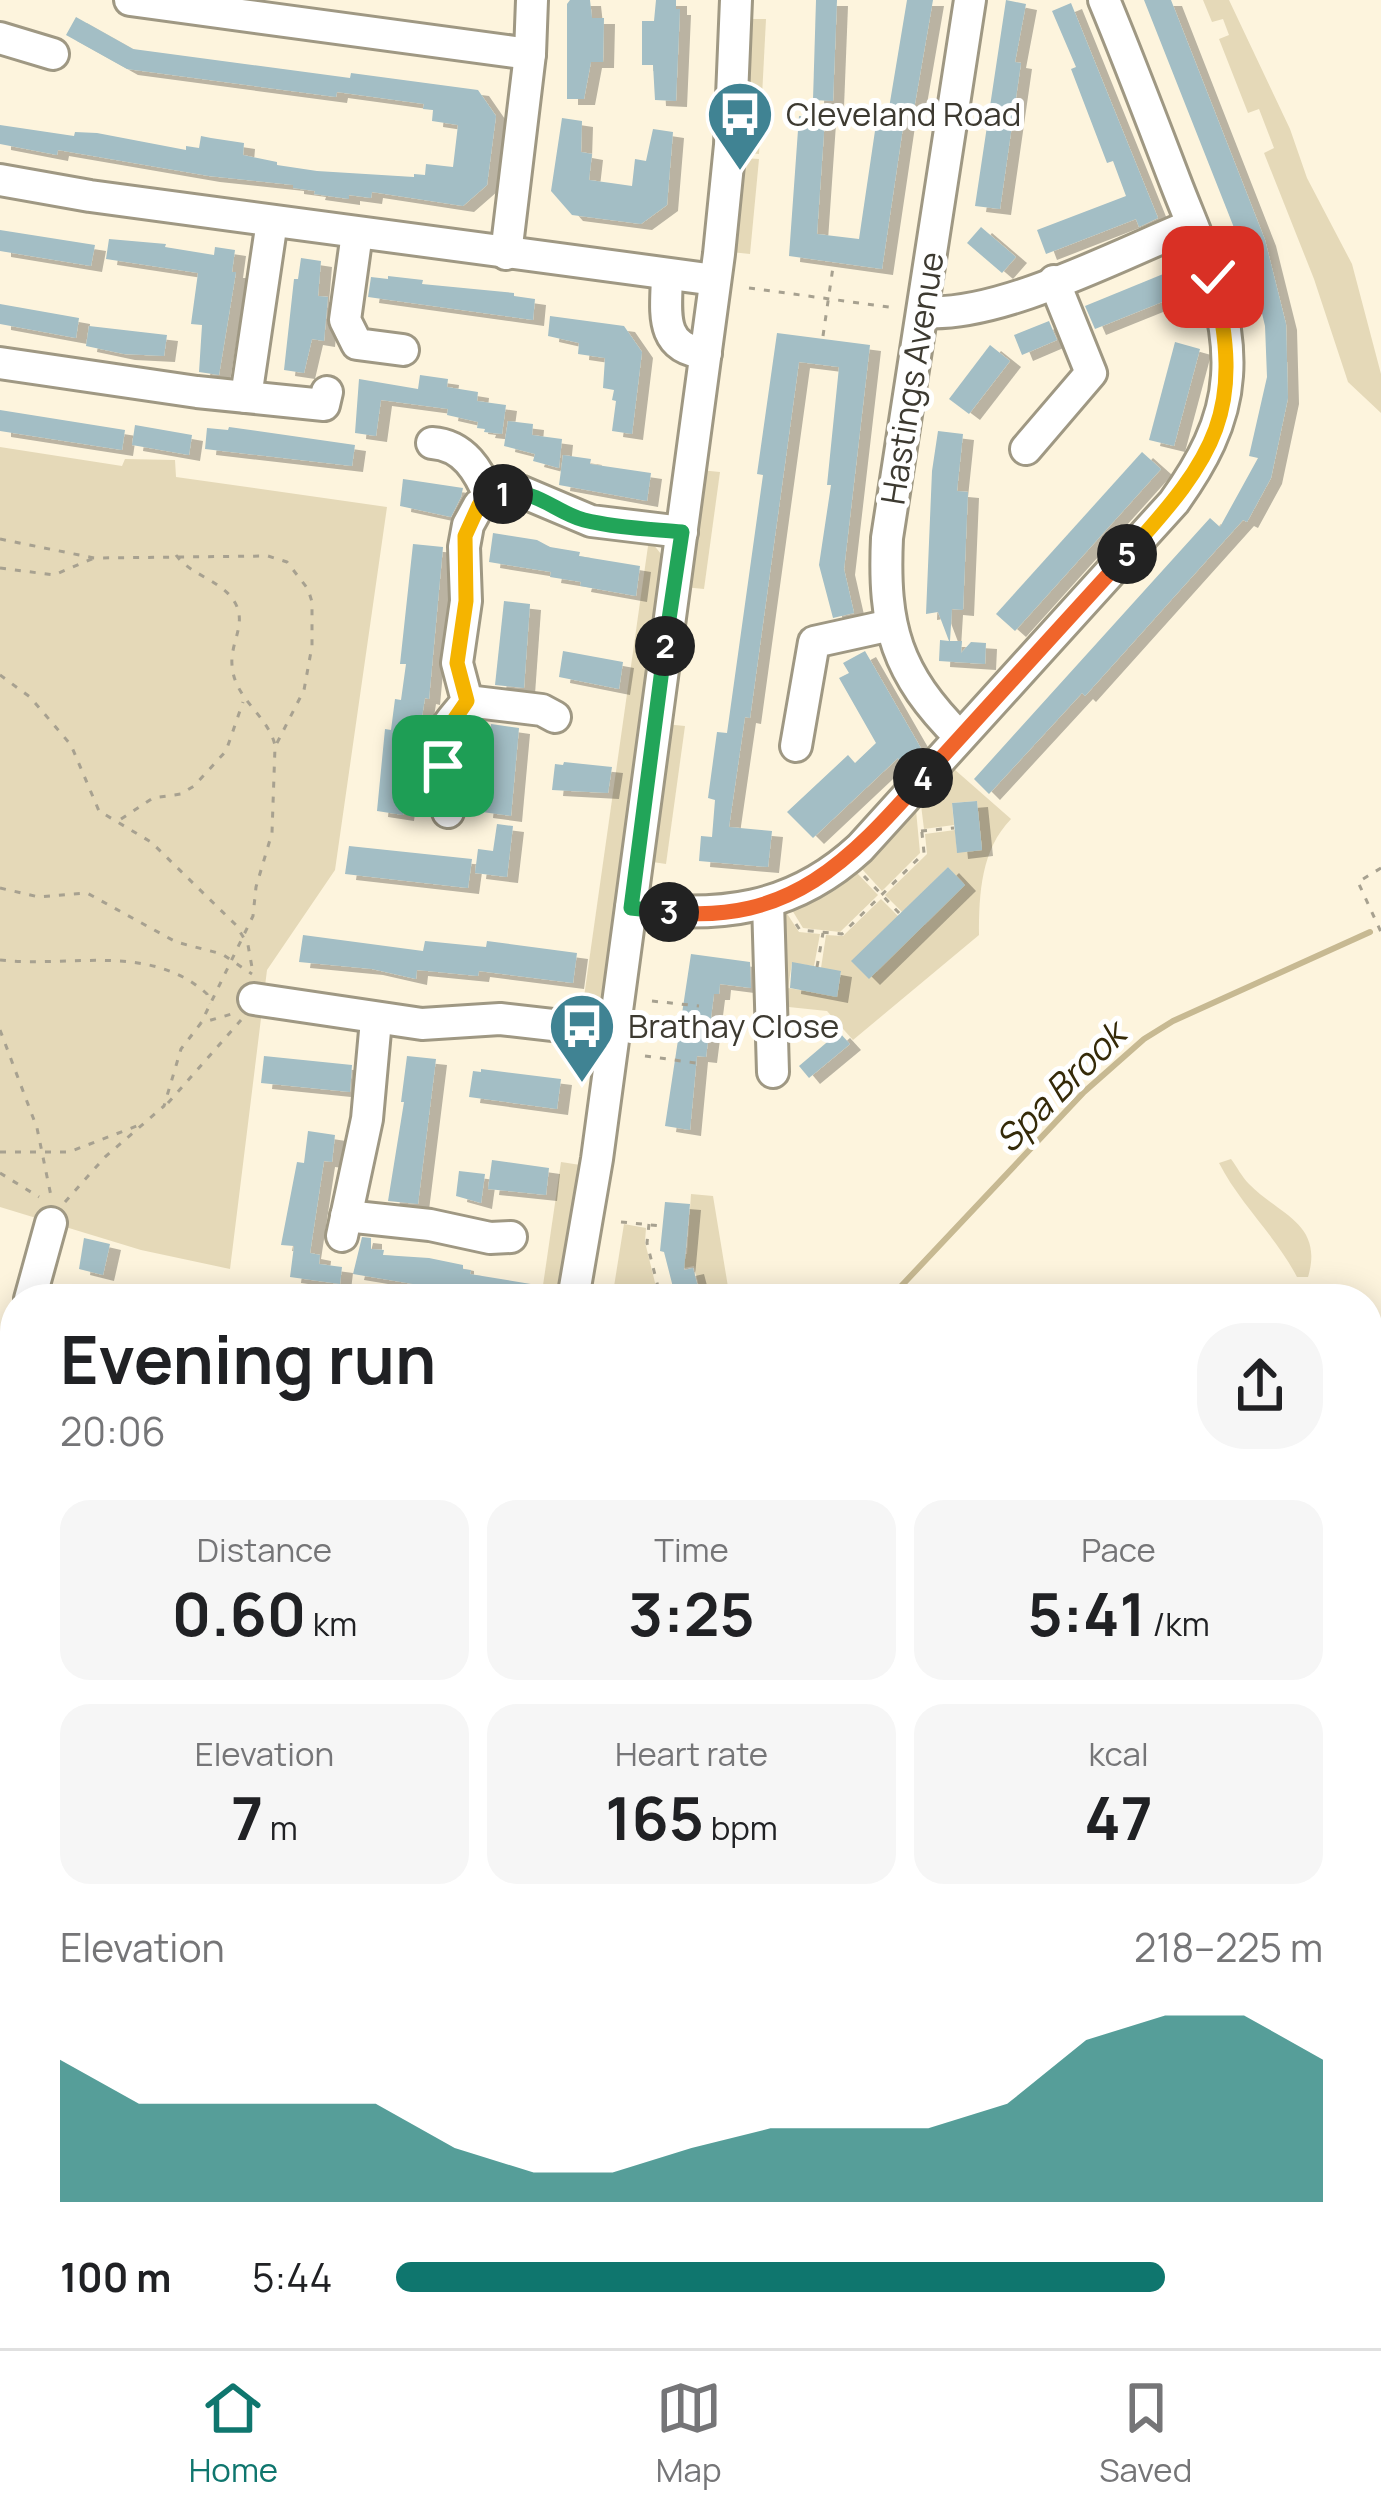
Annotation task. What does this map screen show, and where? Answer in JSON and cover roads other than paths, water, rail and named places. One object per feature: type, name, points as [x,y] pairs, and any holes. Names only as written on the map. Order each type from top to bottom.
[{"type":"street","points":[[130,0],[530,54]]},
{"type":"street","points":[[506,254],[532,0]]},
{"type":"street","points":[[576,1284],[716,280],[730,145],[736,0]]},
{"type":"street","name":"Hastings Avenue","points":[[960,737],[927,704],[913,682],[885,600],[887,538],[970,0]]},
{"type":"street","points":[[631,908],[700,915],[774,900],[808,886],[847,860],[1174,502],[1202,462],[1223,401],[1228,336],[1213,277],[1104,0]]},
{"type":"street","points":[[0,38],[52,54]]},
{"type":"street","points":[[0,180],[716,280]]},
{"type":"street","points":[[246,397],[272,221]]},
{"type":"street","points":[[923,312],[952,314],[989,307],[1192,225]]},
{"type":"street","points":[[357,233],[345,320],[357,344],[403,350]]},
{"type":"street","points":[[667,276],[666,315],[674,339],[684,350],[706,353]]},
{"type":"street","points":[[1026,449],[1091,373],[1054,281]]},
{"type":"street","points":[[0,362],[324,405],[327,392]]},
{"type":"street","points":[[427,444],[451,446],[471,463],[490,498]]},
{"type":"street","points":[[448,817],[449,786],[440,757],[441,739],[467,701],[457,663],[466,601],[465,536],[472,514],[490,498],[520,491],[590,521],[682,532]]},
{"type":"street","points":[[796,746],[814,642],[891,625]]},
{"type":"street","points":[[467,701],[542,710],[555,717]]},
{"type":"street","points":[[772,1072],[774,900]]},
{"type":"street","points":[[266,996],[376,1020],[422,1024],[500,1018],[614,1032]]},
{"type":"street","points":[[376,1020],[367,1119],[344,1226],[430,1226],[490,1238],[514,1235]]},
{"type":"street","points":[[34,1284],[52,1219]]},
{"type":"waterway","name":"Spa Brook","points":[[903,1284],[1084,1092],[1144,1039],[1173,1021],[1370,932]]},
{"type":"place","name":"Cleveland Road","points":[[740,173]]},
{"type":"place","name":"Brathay Close","points":[[582,1085]]}]
